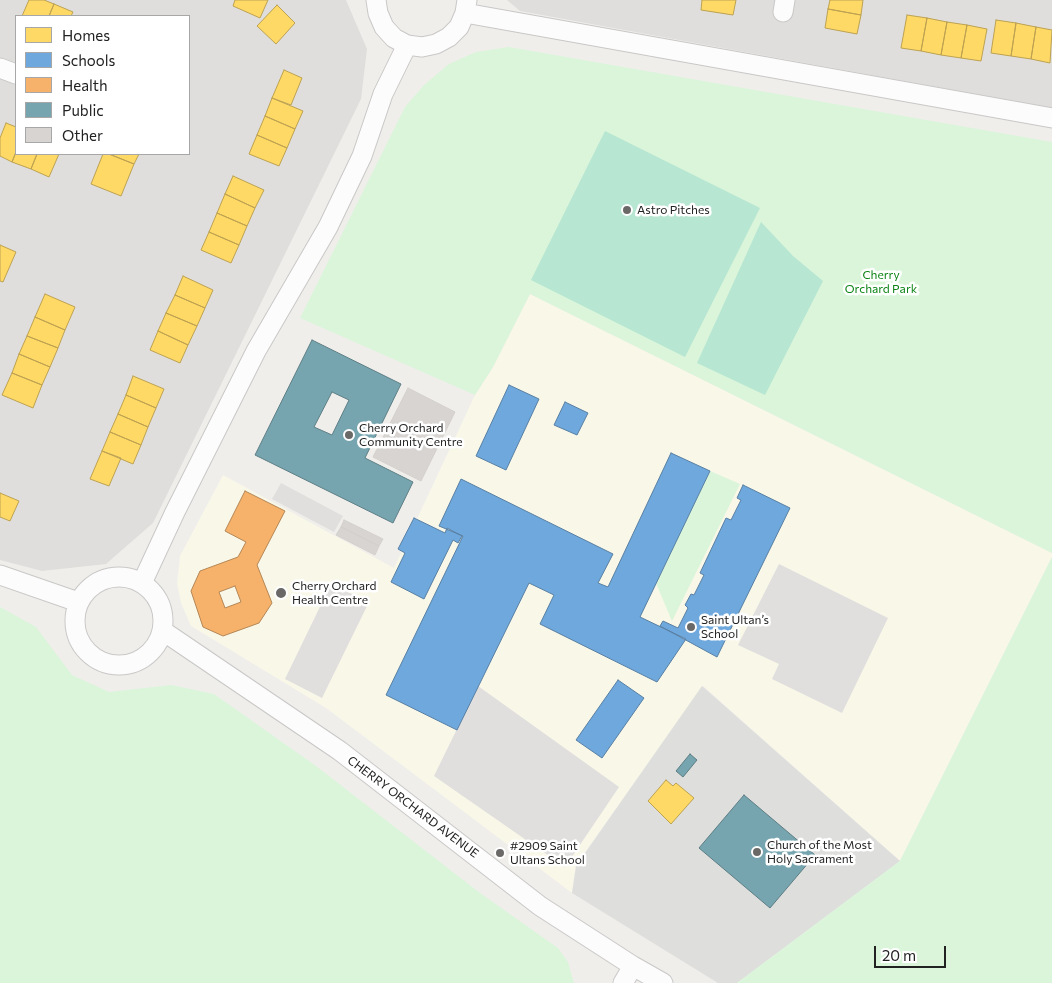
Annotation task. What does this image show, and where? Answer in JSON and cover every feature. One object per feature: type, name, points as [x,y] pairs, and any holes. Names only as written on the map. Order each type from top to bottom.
[{"type":"street","points":[[376,0],[378,13],[384,27],[394,38],[407,45],[422,47],[436,44],[449,38],[459,27],[466,7],[1050,117]]},
{"type":"street","points":[[142,583],[175,512],[256,351],[328,227],[362,156],[383,94],[407,45]]},
{"type":"street","points":[[0,68],[15,74]]},
{"type":"street","points":[[0,575],[78,602]]},
{"type":"street","points":[[123,577],[142,583],[156,597],[163,614],[162,631],[158,643],[151,653],[131,665],[113,666],[94,659],[83,649],[75,634],[75,612],[78,602],[95,584],[109,578],[123,577]]},
{"type":"street","name":"CHERRY ORCHARD AVENUE","points":[[162,631],[340,752],[540,906],[633,966],[663,983]]},
{"type":"street","points":[[623,983],[633,966]]},
{"type":"shaded area","points":[[0,0],[346,0],[367,49],[361,99],[153,523],[106,564],[42,571],[0,560]]},
{"type":"shaded area","points":[[507,0],[1052,0],[1052,108],[520,11]]},
{"type":"shaded area","name":"Saint Ultan’s School","points":[[530,294],[1052,553],[1052,557],[900,861],[703,686],[576,865],[572,893],[326,708],[191,626],[181,603],[177,583],[180,556],[223,475],[394,568],[475,395],[493,367]]},
{"type":"shaded area","points":[[281,483],[343,516],[334,532],[272,499]]},
{"type":"shaded area","points":[[779,564],[888,618],[842,713],[772,679],[779,664],[738,645]]},
{"type":"shaded area","points":[[331,584],[369,602],[322,698],[285,679]]},
{"type":"shaded area","points":[[478,686],[619,787],[565,867],[434,776]]},
{"type":"shaded area","points":[[702,686],[900,861],[737,983],[718,983],[572,893],[576,866]]},
{"type":"green space","name":"Cherry Orchard Park","points":[[509,47],[1052,142],[1052,553],[530,294],[493,367],[475,395],[300,318],[405,107],[424,85],[449,64],[476,52]]},
{"type":"green space","name":"Astro Pitches","points":[[605,131],[760,208],[685,357],[531,280]]},
{"type":"green space","points":[[761,222],[793,256],[823,281],[765,395],[697,363]]},
{"type":"green space","points":[[710,471],[740,484],[672,621],[656,583]]},
{"type":"green space","points":[[1052,557],[1052,983],[737,983],[900,861]]},
{"type":"green space","points":[[0,607],[36,627],[72,675],[109,692],[171,685],[214,694],[316,766],[480,893],[558,948],[568,962],[574,983],[0,983]]},
{"type":"building: Homes","points":[[29,0],[44,0],[54,4],[49,15],[22,15]]},
{"type":"building: Homes","points":[[235,0],[268,0],[260,18],[233,6]]},
{"type":"building: Homes","points":[[702,0],[736,0],[733,15],[701,10]]},
{"type":"building: Homes","points":[[830,0],[863,0],[861,15],[828,9]]},
{"type":"building: Homes","points":[[54,4],[73,12],[72,15],[49,15]]},
{"type":"building: Homes","points":[[277,5],[295,23],[276,44],[257,26]]},
{"type":"building: Homes","points":[[828,9],[861,15],[857,34],[825,28]]},
{"type":"building: Homes","points":[[907,15],[927,18],[921,51],[901,48]]},
{"type":"building: Homes","points":[[927,18],[947,22],[941,55],[921,51]]},
{"type":"building: Homes","points":[[996,20],[1016,23],[1011,56],[991,53]]},
{"type":"building: Homes","points":[[947,22],[967,25],[961,58],[941,55]]},
{"type":"building: Homes","points":[[1016,23],[1036,27],[1031,59],[1011,56]]},
{"type":"building: Homes","points":[[967,25],[987,29],[981,61],[961,58]]},
{"type":"building: Homes","points":[[1036,27],[1052,30],[1050,63],[1031,59]]},
{"type":"building: Homes","points":[[284,70],[302,78],[291,105],[272,98]]},
{"type":"building: Homes","points":[[272,98],[303,111],[295,129],[265,116]]},
{"type":"building: Homes","points":[[265,116],[295,129],[287,148],[257,135]]},
{"type":"building: Homes","points":[[6,123],[15,127],[15,154],[12,162],[0,156],[0,138]]},
{"type":"building: Homes","points":[[257,135],[287,148],[279,166],[249,154]]},
{"type":"building: Homes","points":[[15,154],[37,155],[31,169],[12,162]]},
{"type":"building: Homes","points":[[37,155],[59,155],[49,177],[31,169]]},
{"type":"building: Homes","points":[[103,155],[112,155],[134,164],[121,196],[91,184]]},
{"type":"building: Homes","points":[[112,155],[138,155],[134,164]]},
{"type":"building: Homes","points":[[233,176],[264,190],[255,208],[225,194]]},
{"type":"building: Homes","points":[[225,194],[255,208],[247,226],[217,213]]},
{"type":"building: Homes","points":[[217,213],[247,226],[239,245],[209,232]]},
{"type":"building: Homes","points":[[209,232],[239,245],[231,263],[201,250]]},
{"type":"building: Homes","points":[[0,245],[16,252],[3,282],[0,281]]},
{"type":"building: Homes","points":[[183,276],[213,290],[205,308],[175,295]]},
{"type":"building: Homes","points":[[45,294],[75,307],[65,330],[35,317]]},
{"type":"building: Homes","points":[[175,295],[205,308],[197,326],[166,313]]},
{"type":"building: Homes","points":[[166,313],[197,326],[188,345],[158,331]]},
{"type":"building: Homes","points":[[35,317],[65,330],[58,348],[27,336]]},
{"type":"building: Homes","points":[[158,331],[188,345],[180,363],[150,350]]},
{"type":"building: Homes","points":[[27,336],[58,348],[50,367],[19,354]]},
{"type":"building: Homes","points":[[19,354],[50,367],[42,385],[12,373]]},
{"type":"building: Homes","points":[[12,373],[42,385],[33,408],[2,395]]},
{"type":"building: Homes","points":[[133,376],[164,389],[156,408],[126,395]]},
{"type":"building: Homes","points":[[126,395],[156,408],[148,427],[118,414]]},
{"type":"building: Homes","points":[[118,414],[148,427],[141,445],[110,432]]},
{"type":"building: Homes","points":[[110,432],[141,445],[133,464],[102,451]]},
{"type":"building: Homes","points":[[102,451],[121,458],[109,486],[90,479]]},
{"type":"building: Homes","points":[[0,493],[19,501],[10,521],[0,517]]},
{"type":"building: Homes","points":[[666,780],[673,786],[676,783],[694,798],[671,824],[648,801]]},
{"type":"building: Schools","points":[[509,385],[539,399],[506,470],[476,456]]},
{"type":"building: Schools","points":[[565,402],[588,413],[577,435],[554,425]]},
{"type":"building: Schools","points":[[671,453],[710,471],[640,617],[686,639],[657,682],[540,624],[554,595],[529,583],[457,730],[386,695],[463,536],[439,526],[461,479],[613,554],[598,583],[608,587]]},
{"type":"building: Schools","points":[[743,485],[790,508],[717,657],[660,626],[663,621],[678,628],[688,608],[685,605],[691,594],[694,595],[704,575],[700,573],[726,518],[731,520],[741,500],[737,498]]},
{"type":"building: Schools","points":[[414,518],[445,533],[447,528],[462,536],[458,543],[453,540],[424,599],[391,582],[405,553],[398,549]]},
{"type":"building: Schools","points":[[618,680],[644,698],[602,758],[576,740]]},
{"type":"building: Health","points":[[245,491],[285,511],[257,565],[272,603],[259,623],[223,636],[203,627],[191,591],[200,571],[238,557],[246,542],[225,531]],"holes":[[[235,586],[241,602],[225,608],[219,592]]]},
{"type":"building: Public","points":[[312,340],[401,384],[365,458],[413,482],[393,523],[255,455]],"holes":[[[332,392],[349,400],[332,435],[314,427]]]},
{"type":"building: Public","points":[[690,754],[697,760],[683,777],[676,771]]},
{"type":"building: Public","name":"Church of the Most Holy Sacrament","points":[[744,795],[815,855],[770,908],[699,848]]},
{"type":"building: Other","points":[[408,388],[455,412],[421,481],[373,457]]},
{"type":"building: Other","points":[[344,520],[383,539],[379,546],[341,527]]},
{"type":"building: Other","points":[[341,527],[379,546],[375,555],[336,535]]},
{"type":"place","name":"Astro Pitches","points":[[627,210]]},
{"type":"place","name":"Cherry Orchard Community Centre","points":[[349,435]]},
{"type":"place","name":"Cherry Orchard Health Centre","points":[[281,593]]},
{"type":"place","name":"Saint Ultan’s School","points":[[691,627]]},
{"type":"place","name":"Church of the Most Holy Sacrament","points":[[757,852]]},
{"type":"place","name":"#2909 Saint Ultans School","points":[[500,853]]}]
